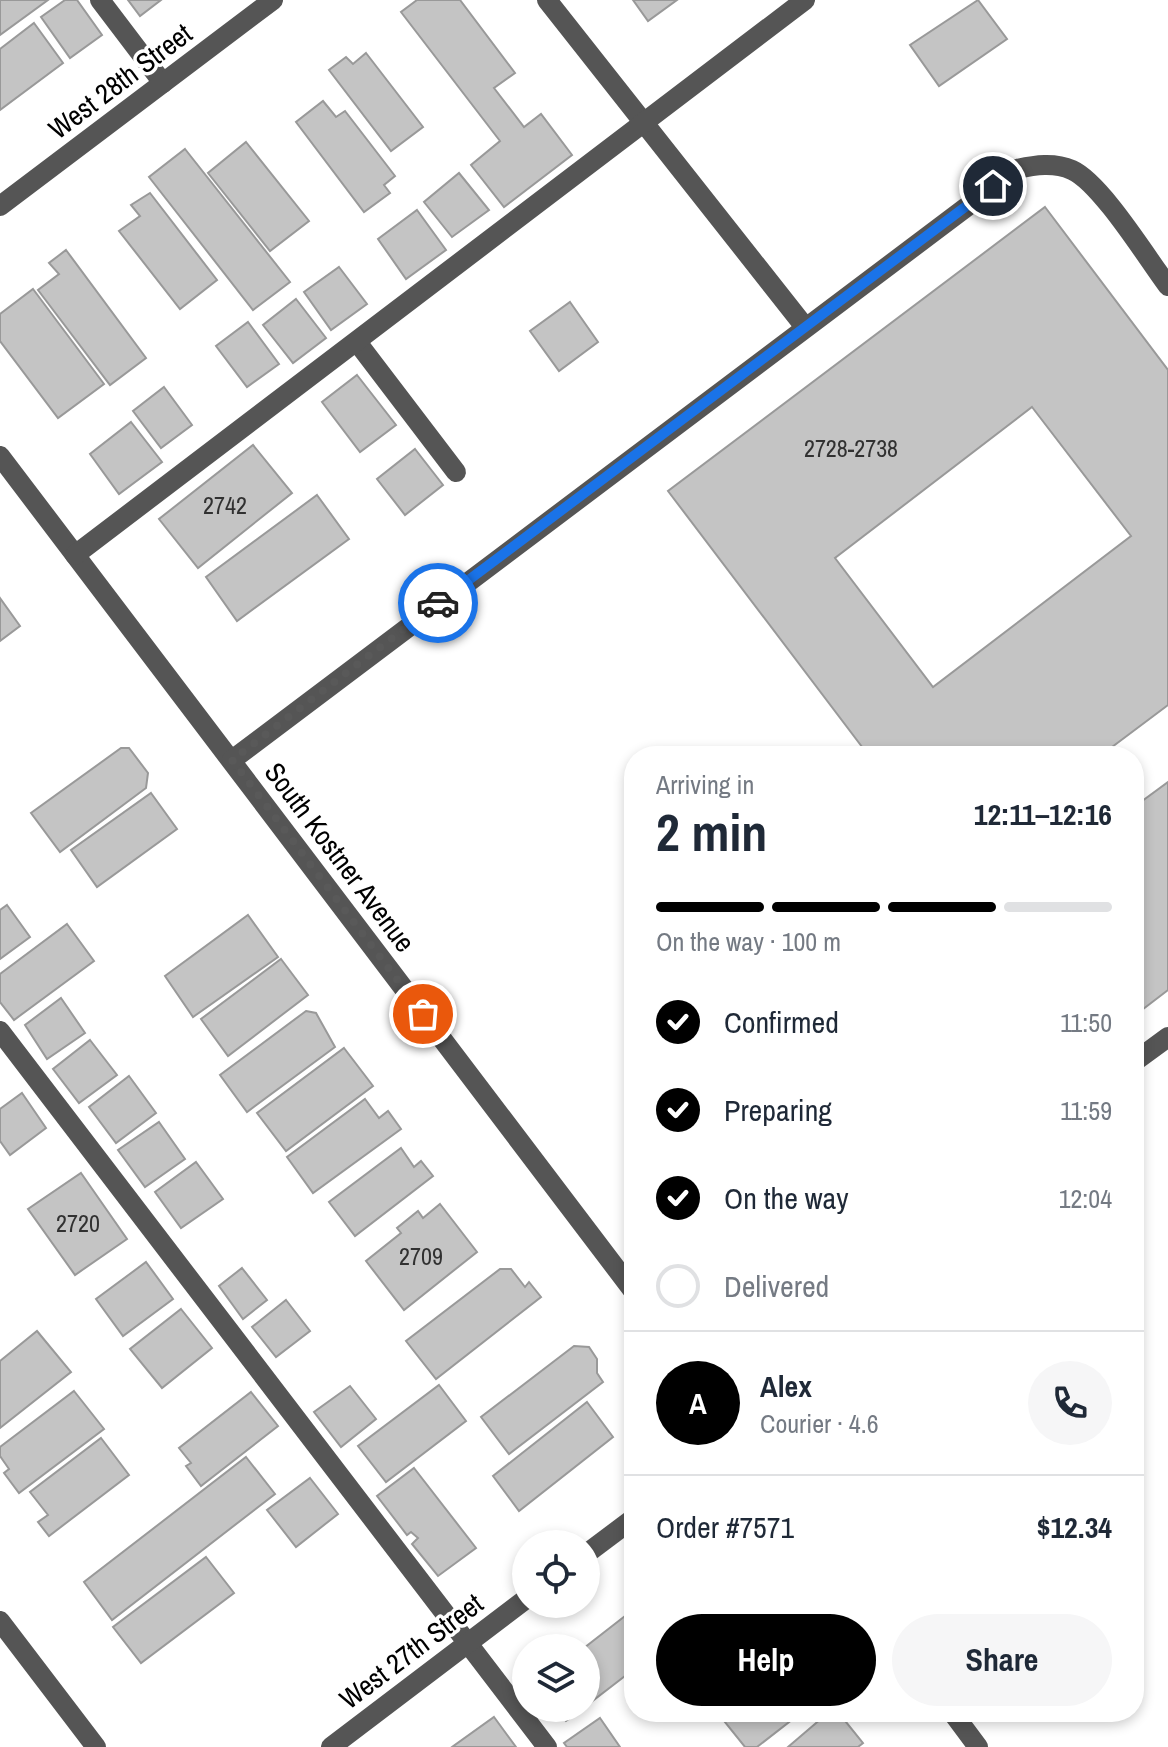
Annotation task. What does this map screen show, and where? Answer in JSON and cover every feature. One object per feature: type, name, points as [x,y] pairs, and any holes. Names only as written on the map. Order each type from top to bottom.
[{"type":"street","points":[[100,0],[163,83]]},
{"type":"street","name":"West 28th Street","points":[[0,206],[273,0]]},
{"type":"street","points":[[547,0],[641,124],[805,327]]},
{"type":"street","points":[[75,555],[805,0]]},
{"type":"street","points":[[232,760],[1017,169],[1043,163],[1073,170],[1098,192],[1168,286]]},
{"type":"street","points":[[357,342],[456,472]]},
{"type":"street","name":"South Kostner Avenue","points":[[0,456],[624,1279]]},
{"type":"street","points":[[0,1031],[547,1747]]},
{"type":"street","points":[[1144,1055],[1168,1037]]},
{"type":"street","points":[[600,1544],[624,1526]]},
{"type":"street","name":"West 27th Street","points":[[331,1747],[512,1610]]},
{"type":"street","points":[[0,1621],[96,1747]]},
{"type":"street","points":[[959,1722],[978,1747]]},
{"type":"building","points":[[0,0],[48,0],[0,35]]},
{"type":"building","points":[[65,0],[77,0],[102,35],[70,58],[41,17]]},
{"type":"building","points":[[128,0],[161,0],[140,16]]},
{"type":"building","points":[[417,0],[460,0],[515,73],[494,88],[524,127],[541,114],[572,155],[504,207],[471,165],[500,141],[401,12]]},
{"type":"building","points":[[633,0],[677,0],[648,21]]},
{"type":"building","points":[[978,0],[1007,39],[939,86],[910,45]]},
{"type":"building","points":[[34,23],[63,63],[0,110],[0,49]]},
{"type":"building","points":[[366,53],[423,127],[391,151],[329,70],[346,57],[353,64]]},
{"type":"building","points":[[323,101],[336,117],[345,111],[395,176],[384,185],[390,193],[364,212],[296,122]]},
{"type":"building","points":[[246,142],[309,221],[270,251],[208,173]]},
{"type":"building","points":[[185,149],[290,282],[253,310],[149,177]]},
{"type":"building","points":[[459,173],[489,210],[452,237],[424,202]]},
{"type":"building","points":[[150,193],[217,280],[180,309],[119,231],[140,216],[131,205]]},
{"type":"building","points":[[1045,207],[1168,370],[1168,705],[1113,746],[861,746],[668,491]],"holes":[[[1032,407],[1131,536],[933,687],[835,558]]]},
{"type":"building","points":[[417,210],[446,250],[406,279],[378,239]]},
{"type":"building","points":[[66,250],[146,358],[110,385],[38,290],[59,274],[49,263]]},
{"type":"building","points":[[339,267],[367,304],[331,330],[304,292]]},
{"type":"building","points":[[33,289],[104,384],[58,418],[0,341],[0,314]]},
{"type":"building","points":[[296,299],[326,338],[293,363],[263,325]]},
{"type":"building","points":[[570,302],[598,342],[559,371],[530,331]]},
{"type":"building","points":[[248,322],[279,364],[247,387],[216,346]]},
{"type":"building","points":[[357,375],[396,425],[360,452],[322,402]]},
{"type":"building","points":[[164,387],[192,425],[161,448],[133,411]]},
{"type":"building","points":[[131,422],[162,462],[119,494],[90,454]]},
{"type":"building","points":[[253,445],[292,493],[198,568],[159,519]]},
{"type":"building","points":[[415,449],[443,485],[405,515],[377,479]]},
{"type":"building","points":[[317,495],[349,539],[237,621],[206,577]]},
{"type":"building","points":[[0,598],[20,626],[0,641]]},
{"type":"building","points":[[121,748],[129,748],[148,773],[146,788],[60,852],[31,813]]},
{"type":"building","points":[[1168,782],[1168,990],[1144,1008],[1144,800]]},
{"type":"building","points":[[151,793],[177,829],[97,887],[71,850]]},
{"type":"building","points":[[7,905],[30,937],[0,959],[0,910]]},
{"type":"building","points":[[248,915],[278,957],[193,1017],[165,976]]},
{"type":"building","points":[[67,924],[94,961],[14,1020],[0,1002],[0,974]]},
{"type":"building","points":[[281,959],[308,995],[228,1056],[201,1019]]},
{"type":"building","points":[[61,998],[85,1033],[47,1059],[25,1025]]},
{"type":"building","points":[[306,1011],[316,1013],[335,1047],[247,1112],[220,1075]]},
{"type":"building","points":[[90,1040],[117,1075],[79,1103],[53,1069]]},
{"type":"building","points":[[344,1048],[373,1086],[286,1151],[257,1113]]},
{"type":"building","points":[[129,1076],[156,1113],[116,1143],[89,1107]]},
{"type":"building","points":[[22,1093],[46,1128],[10,1155],[0,1141],[0,1109]]},
{"type":"building","points":[[365,1099],[379,1118],[388,1111],[401,1129],[313,1193],[287,1157]]},
{"type":"building","points":[[159,1122],[185,1159],[145,1187],[118,1150]]},
{"type":"building","points":[[401,1148],[414,1167],[421,1161],[433,1176],[355,1236],[329,1202]]},
{"type":"building","points":[[196,1162],[223,1199],[181,1228],[155,1192]]},
{"type":"building","points":[[81,1173],[127,1239],[75,1275],[28,1209]]},
{"type":"building","points":[[440,1204],[477,1252],[404,1310],[366,1261],[401,1233],[397,1228],[418,1211],[423,1218]]},
{"type":"building","points":[[146,1262],[173,1299],[123,1336],[96,1299]]},
{"type":"building","points":[[242,1268],[267,1300],[243,1319],[219,1286]]},
{"type":"building","points":[[500,1269],[511,1269],[525,1287],[529,1282],[541,1297],[436,1379],[406,1341]]},
{"type":"building","points":[[286,1300],[310,1331],[276,1357],[252,1327]]},
{"type":"building","points":[[181,1309],[212,1348],[162,1388],[130,1349]]},
{"type":"building","points":[[37,1331],[71,1372],[0,1428],[0,1361]]},
{"type":"building","points":[[574,1346],[589,1347],[597,1359],[597,1373],[603,1382],[509,1454],[481,1417]]},
{"type":"building","points":[[439,1385],[466,1421],[386,1482],[358,1446]]},
{"type":"building","points":[[350,1386],[376,1419],[341,1447],[314,1412]]},
{"type":"building","points":[[74,1391],[104,1429],[19,1493],[4,1473],[9,1469],[0,1456],[0,1447]]},
{"type":"building","points":[[251,1392],[278,1426],[201,1486],[186,1466],[191,1463],[179,1448]]},
{"type":"building","points":[[587,1402],[613,1437],[519,1511],[493,1476]]},
{"type":"building","points":[[101,1438],[129,1475],[49,1536],[38,1522],[48,1515],[30,1492]]},
{"type":"building","points":[[246,1457],[275,1494],[112,1620],[84,1582]]},
{"type":"building","points":[[414,1468],[476,1548],[438,1576],[412,1544],[418,1538],[411,1532],[407,1535],[377,1496]]},
{"type":"building","points":[[310,1478],[338,1514],[296,1547],[267,1510]]},
{"type":"building","points":[[206,1557],[234,1593],[141,1663],[113,1627]]},
{"type":"building","points":[[624,1617],[624,1677],[600,1695],[600,1636]]},
{"type":"building","points":[[494,1717],[516,1747],[452,1747]]},
{"type":"building","points":[[600,1718],[620,1747],[567,1747],[564,1743],[594,1722],[600,1722]]},
{"type":"building","points":[[725,1722],[789,1722],[757,1747],[745,1747]]},
{"type":"building","points":[[817,1722],[846,1722],[863,1743],[858,1747],[788,1747]]},
{"type":"way so far","points":[[423,1014],[232,760],[438,603]]},
{"type":"route","points":[[438,603],[993,186]]}]
